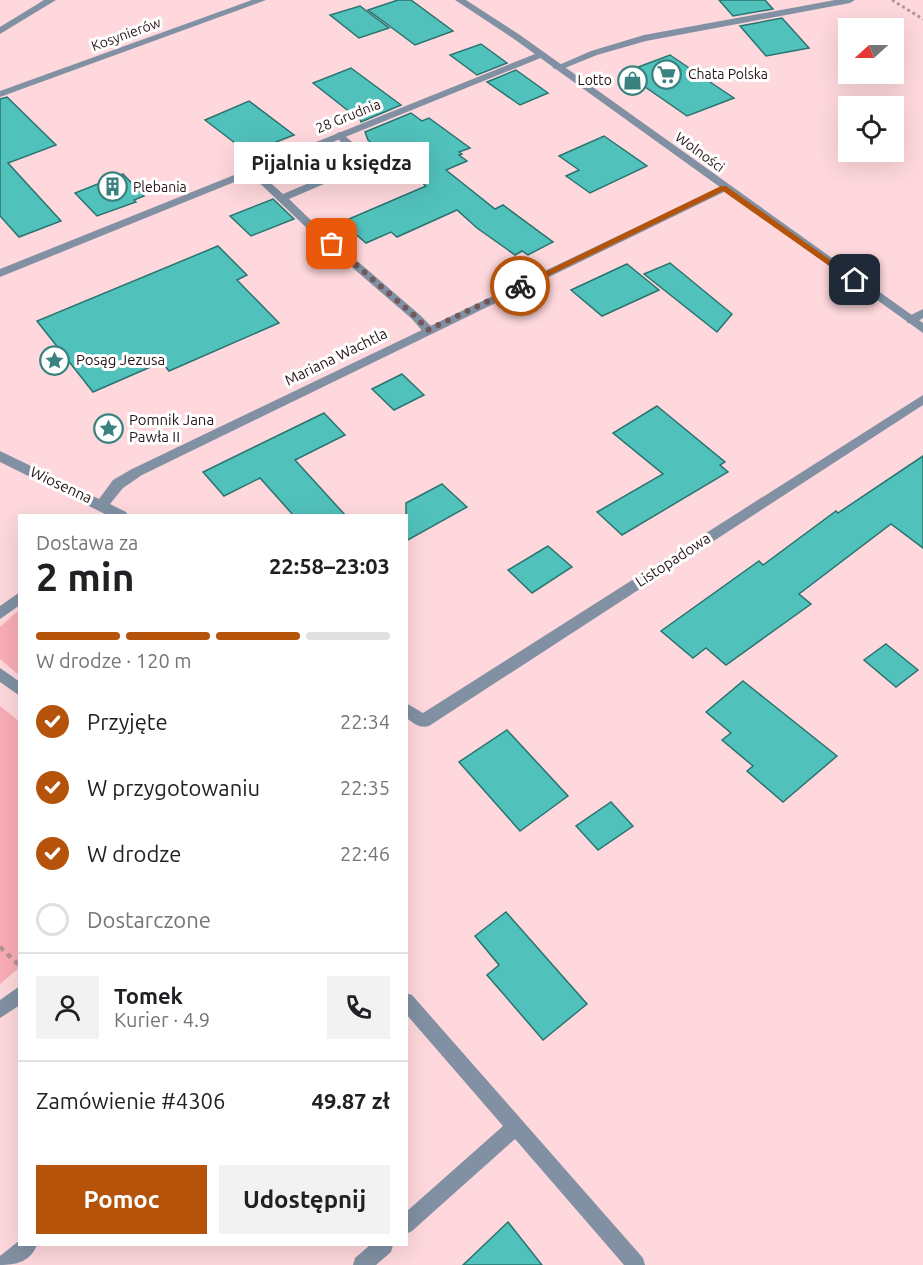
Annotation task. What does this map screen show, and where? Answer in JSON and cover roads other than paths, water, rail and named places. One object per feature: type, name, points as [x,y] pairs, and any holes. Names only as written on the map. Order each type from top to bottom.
[{"type":"street","points":[[0,31],[51,0]]},
{"type":"street","name":"Kosynierów","points":[[0,94],[261,0]]},
{"type":"street","name":"Wolności","points":[[460,0],[923,329]]},
{"type":"street","points":[[557,68],[644,38],[850,0]]},
{"type":"street","name":"28 Grudnia","points":[[0,273],[540,55]]},
{"type":"street","name":"Mariana Wachtla","points":[[102,510],[118,484],[137,472],[724,188]]},
{"type":"street","name":"Listopadowa","points":[[408,710],[423,721],[923,399]]},
{"type":"street","name":"Wiosenna","points":[[0,456],[102,510]]},
{"type":"lane","points":[[282,198],[370,161],[340,135]]},
{"type":"lane","points":[[252,171],[428,330]]},
{"type":"lane","points":[[911,320],[923,313]]},
{"type":"lane","points":[[0,614],[18,599]]},
{"type":"lane","points":[[0,674],[18,688]]},
{"type":"lane","points":[[0,1010],[18,996]]},
{"type":"lane","points":[[408,1003],[636,1265]]},
{"type":"lane","points":[[408,1223],[515,1127]]},
{"type":"lane","points":[[4,1265],[27,1246]]},
{"type":"lane","points":[[362,1265],[383,1246]]},
{"type":"place","name":"Chata Polska","points":[[667,74]]},
{"type":"place","name":"Lotto","points":[[633,80]]},
{"type":"place","name":"Plebania","points":[[112,187]]},
{"type":"place","name":"Pijalnia u księdza","points":[[332,244]]},
{"type":"place","name":"Posąg Jezusa","points":[[55,360]]},
{"type":"place","name":"Pomnik Jana Pawła II","points":[[108,429]]}]
